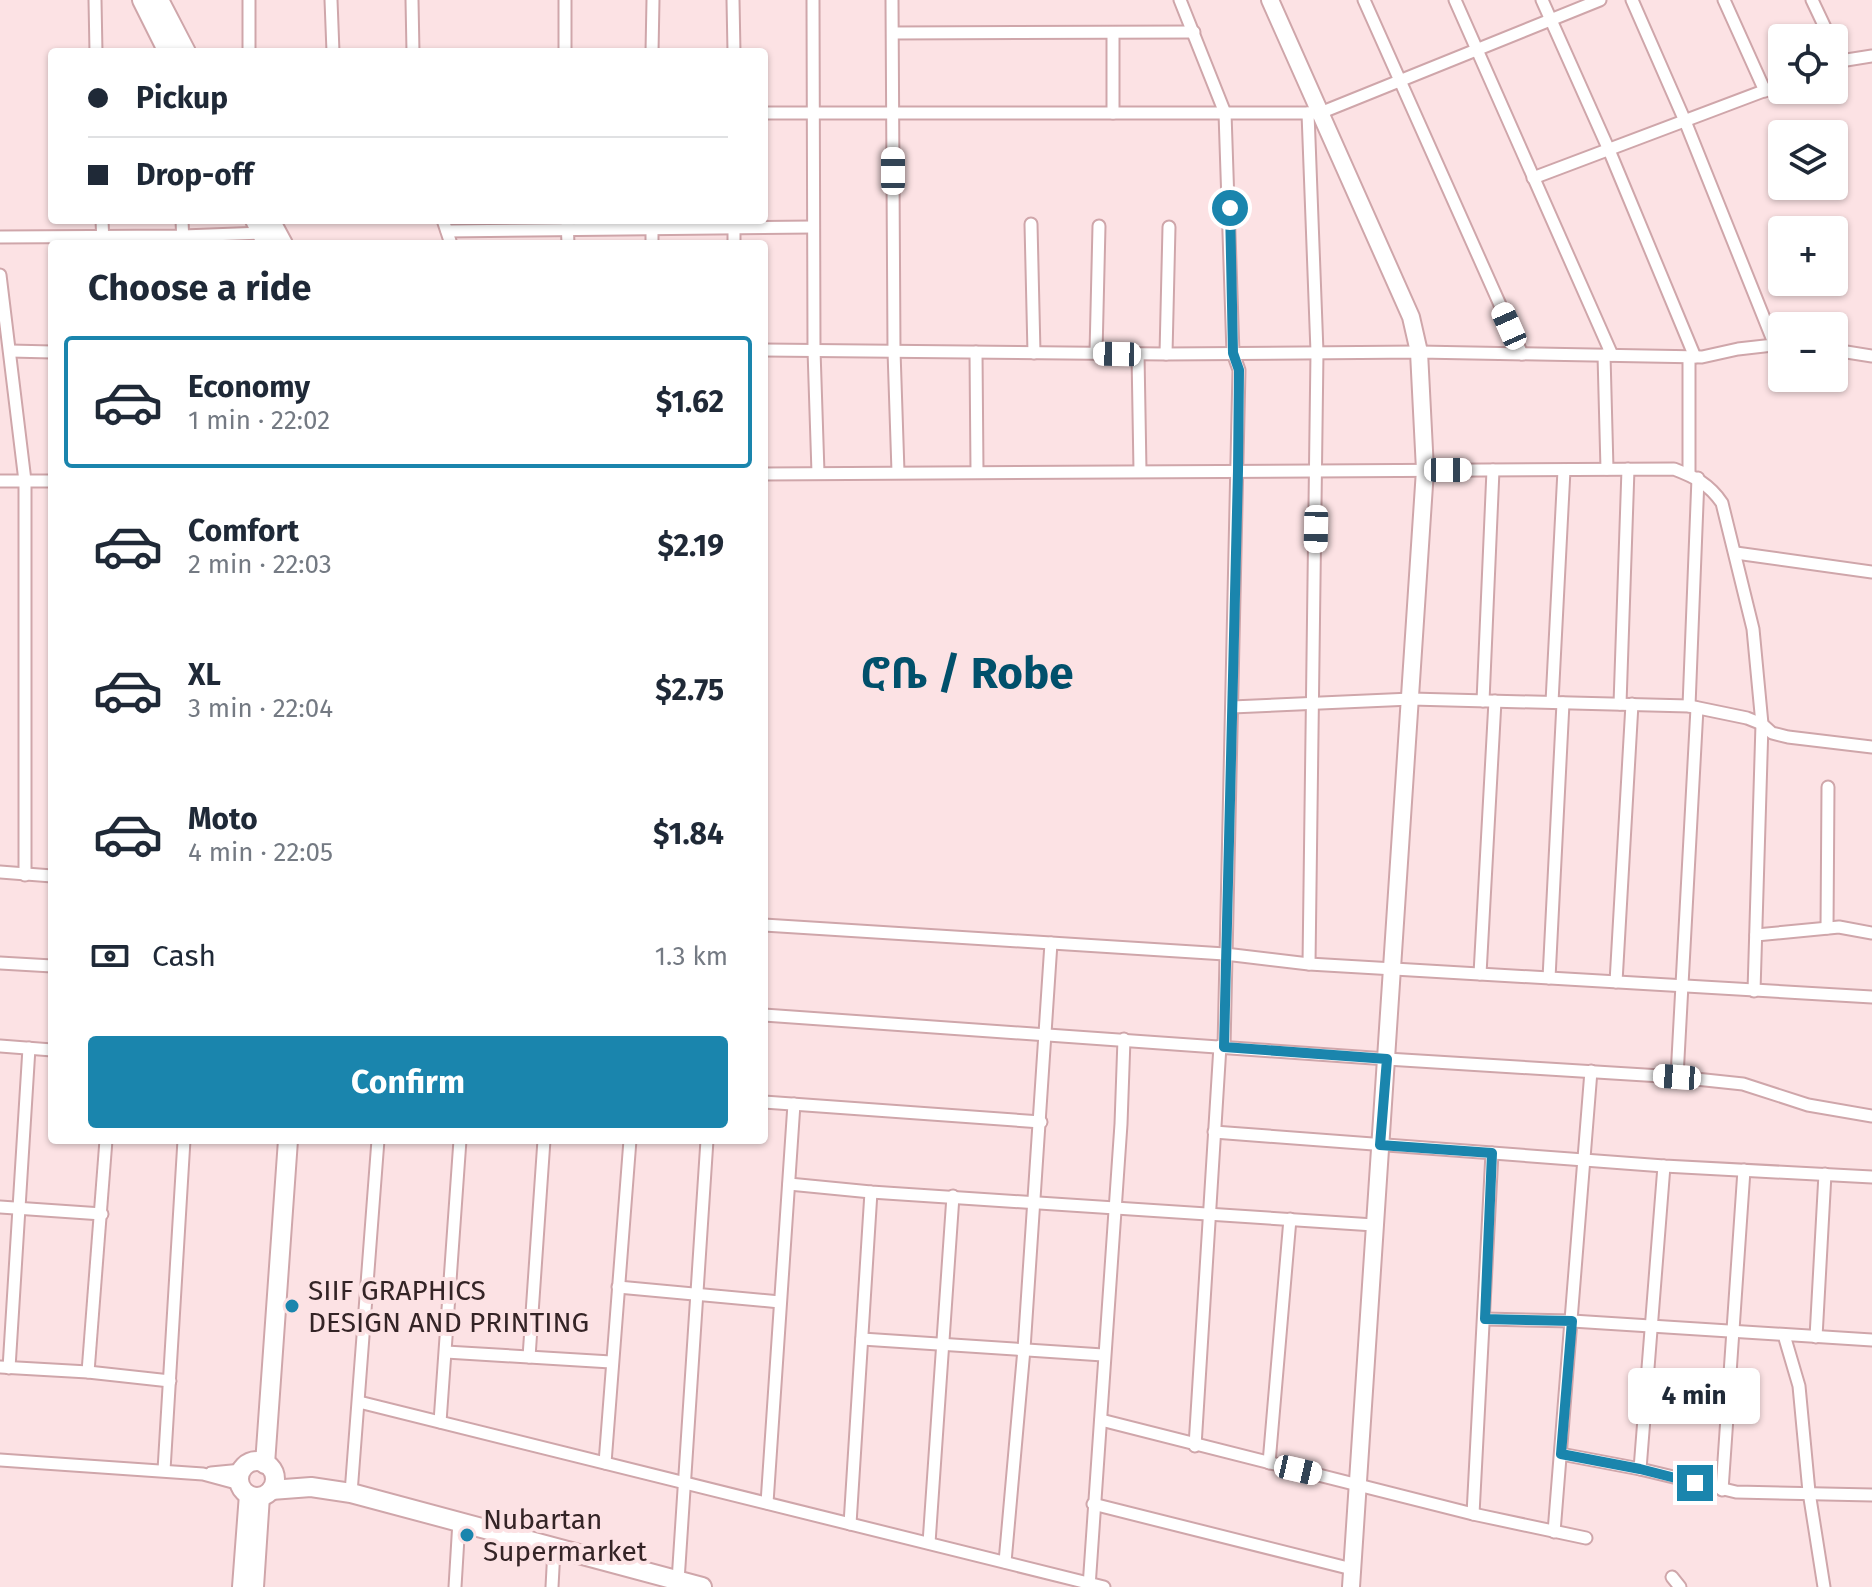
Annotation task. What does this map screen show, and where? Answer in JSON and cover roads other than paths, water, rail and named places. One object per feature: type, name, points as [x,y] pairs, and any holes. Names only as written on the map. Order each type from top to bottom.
[{"type":"main road","points":[[142,0],[166,48]]},
{"type":"main road","points":[[159,0],[184,48]]},
{"type":"main road","points":[[257,1479],[275,1144]]},
{"type":"main road","points":[[257,1479],[288,1144]]},
{"type":"main road","points":[[257,1479],[351,1493],[702,1587]]},
{"type":"street","points":[[95,0],[96,48]]},
{"type":"street","points":[[249,0],[249,48]]},
{"type":"street","points":[[331,0],[333,48]]},
{"type":"street","points":[[412,0],[413,48]]},
{"type":"street","points":[[565,0],[565,48]]},
{"type":"street","points":[[652,48],[653,0]]},
{"type":"street","points":[[733,0],[734,48]]},
{"type":"street","points":[[813,0],[814,350],[818,473]]},
{"type":"street","points":[[892,0],[894,351],[898,472]]},
{"type":"street","points":[[1180,0],[1225,113],[1233,353],[1239,370],[1222,1046],[1208,1213],[1195,1446]]},
{"type":"street","points":[[1270,0],[1314,113],[1411,317],[1419,352],[1425,470],[1351,1587]]},
{"type":"street","points":[[1364,0],[1522,354]]},
{"type":"street","points":[[1455,0],[1608,355],[1607,469]]},
{"type":"street","points":[[1542,0],[1609,150],[1692,357],[1693,707],[1677,1077]]},
{"type":"street","points":[[768,113],[1314,113],[1400,82],[1600,0]]},
{"type":"street","points":[[1632,0],[1768,320]]},
{"type":"street","points":[[1724,0],[1765,91]]},
{"type":"street","points":[[1812,0],[1823,24]]},
{"type":"street","points":[[893,33],[1194,32]]},
{"type":"street","points":[[1113,33],[1113,113]]},
{"type":"street","points":[[1848,60],[1872,56]]},
{"type":"street","points":[[1533,178],[1768,90]]},
{"type":"street","points":[[1309,964],[1317,471],[1314,113]]},
{"type":"street","points":[[445,225],[734,224],[813,227]]},
{"type":"street","points":[[1031,224],[1034,353]]},
{"type":"street","points":[[1096,353],[1099,226]]},
{"type":"street","points":[[1166,354],[1169,227]]},
{"type":"street","points":[[0,237],[183,240],[263,229]]},
{"type":"street","points":[[0,275],[25,481],[25,875]]},
{"type":"street","points":[[768,350],[1138,354],[1419,352],[1692,357],[1768,346]]},
{"type":"street","points":[[10,351],[48,352]]},
{"type":"street","points":[[976,352],[977,472]]},
{"type":"street","points":[[1848,352],[1872,356]]},
{"type":"street","points":[[1138,354],[1140,471]]},
{"type":"street","points":[[1616,982],[1626,704],[1628,469]]},
{"type":"street","points":[[768,474],[1674,469],[1694,476],[1713,490],[1722,503],[1753,629],[1762,724],[1754,991]]},
{"type":"street","points":[[1480,974],[1493,470]]},
{"type":"street","points":[[1549,978],[1564,470]]},
{"type":"street","points":[[0,481],[48,481]]},
{"type":"street","points":[[1736,553],[1872,572]]},
{"type":"street","points":[[1232,707],[1411,699],[1693,707],[1747,718],[1762,724],[1772,733],[1788,737],[1872,747]]},
{"type":"street","points":[[1827,928],[1828,787]]},
{"type":"street","points":[[0,872],[48,876]]},
{"type":"street","points":[[768,925],[1225,954],[1309,964],[1872,997]]},
{"type":"street","points":[[1756,935],[1827,928],[1872,933]]},
{"type":"street","points":[[1005,1562],[1041,1122],[1051,943]]},
{"type":"street","points":[[0,963],[48,966]]},
{"type":"street","points":[[768,1015],[1677,1077],[1743,1084],[1808,1105],[1872,1116]]},
{"type":"street","points":[[1089,1585],[1124,1039]]},
{"type":"street","points":[[0,1046],[48,1050]]},
{"type":"street","points":[[29,1048],[5,1367],[170,1381]]},
{"type":"street","points":[[1554,1532],[1591,1071]]},
{"type":"street","points":[[768,1102],[1041,1122]]},
{"type":"street","points":[[767,1503],[794,1104]]},
{"type":"street","points":[[1214,1132],[1664,1166],[1872,1177]]},
{"type":"street","points":[[88,1372],[106,1144]]},
{"type":"street","points":[[164,1470],[184,1144]]},
{"type":"street","points":[[351,1493],[378,1144]]},
{"type":"street","points":[[440,1422],[460,1144]]},
{"type":"street","points":[[529,1357],[544,1144]]},
{"type":"street","points":[[605,1463],[630,1144]]},
{"type":"street","points":[[678,1581],[707,1144]]},
{"type":"street","points":[[1473,1514],[1492,1153]]},
{"type":"street","points":[[1640,1469],[1664,1166]]},
{"type":"street","points":[[1722,1490],[1744,1170]]},
{"type":"street","points":[[1816,1337],[1825,1174]]},
{"type":"street","points":[[789,1184],[1374,1225]]},
{"type":"street","points":[[850,1524],[871,1192]]},
{"type":"street","points":[[929,1543],[953,1196]]},
{"type":"street","points":[[0,1207],[102,1214]]},
{"type":"street","points":[[1269,1463],[1290,1219]]},
{"type":"street","points":[[618,1287],[780,1302]]},
{"type":"street","points":[[1485,1319],[1572,1321],[1872,1340]]},
{"type":"street","points":[[1784,1335],[1799,1386],[1809,1492],[1824,1587]]},
{"type":"street","points":[[862,1339],[1103,1355]]},
{"type":"street","points":[[446,1352],[611,1362]]},
{"type":"street","points":[[359,1402],[1104,1587]]},
{"type":"street","points":[[1101,1420],[1473,1514],[1586,1538]]},
{"type":"street","points":[[1561,1454],[1640,1469],[1722,1490],[1872,1495]]},
{"type":"street","points":[[0,1460],[257,1479]]},
{"type":"street","points":[[241,1587],[257,1479]]},
{"type":"street","points":[[255,1587],[257,1479]]},
{"type":"street","points":[[1093,1504],[1352,1569]]},
{"type":"street","points":[[455,1587],[459,1521]]},
{"type":"street","points":[[552,1587],[554,1549]]},
{"type":"place","name":"SIIF GRAPHICS DESIGN AND PRINTING","points":[[292,1306]]},
{"type":"place","name":"Nubartan Supermarket","points":[[467,1535]]},
{"type":"district","name":"ሮቤ / Robe","points":[[967,673]]}]
